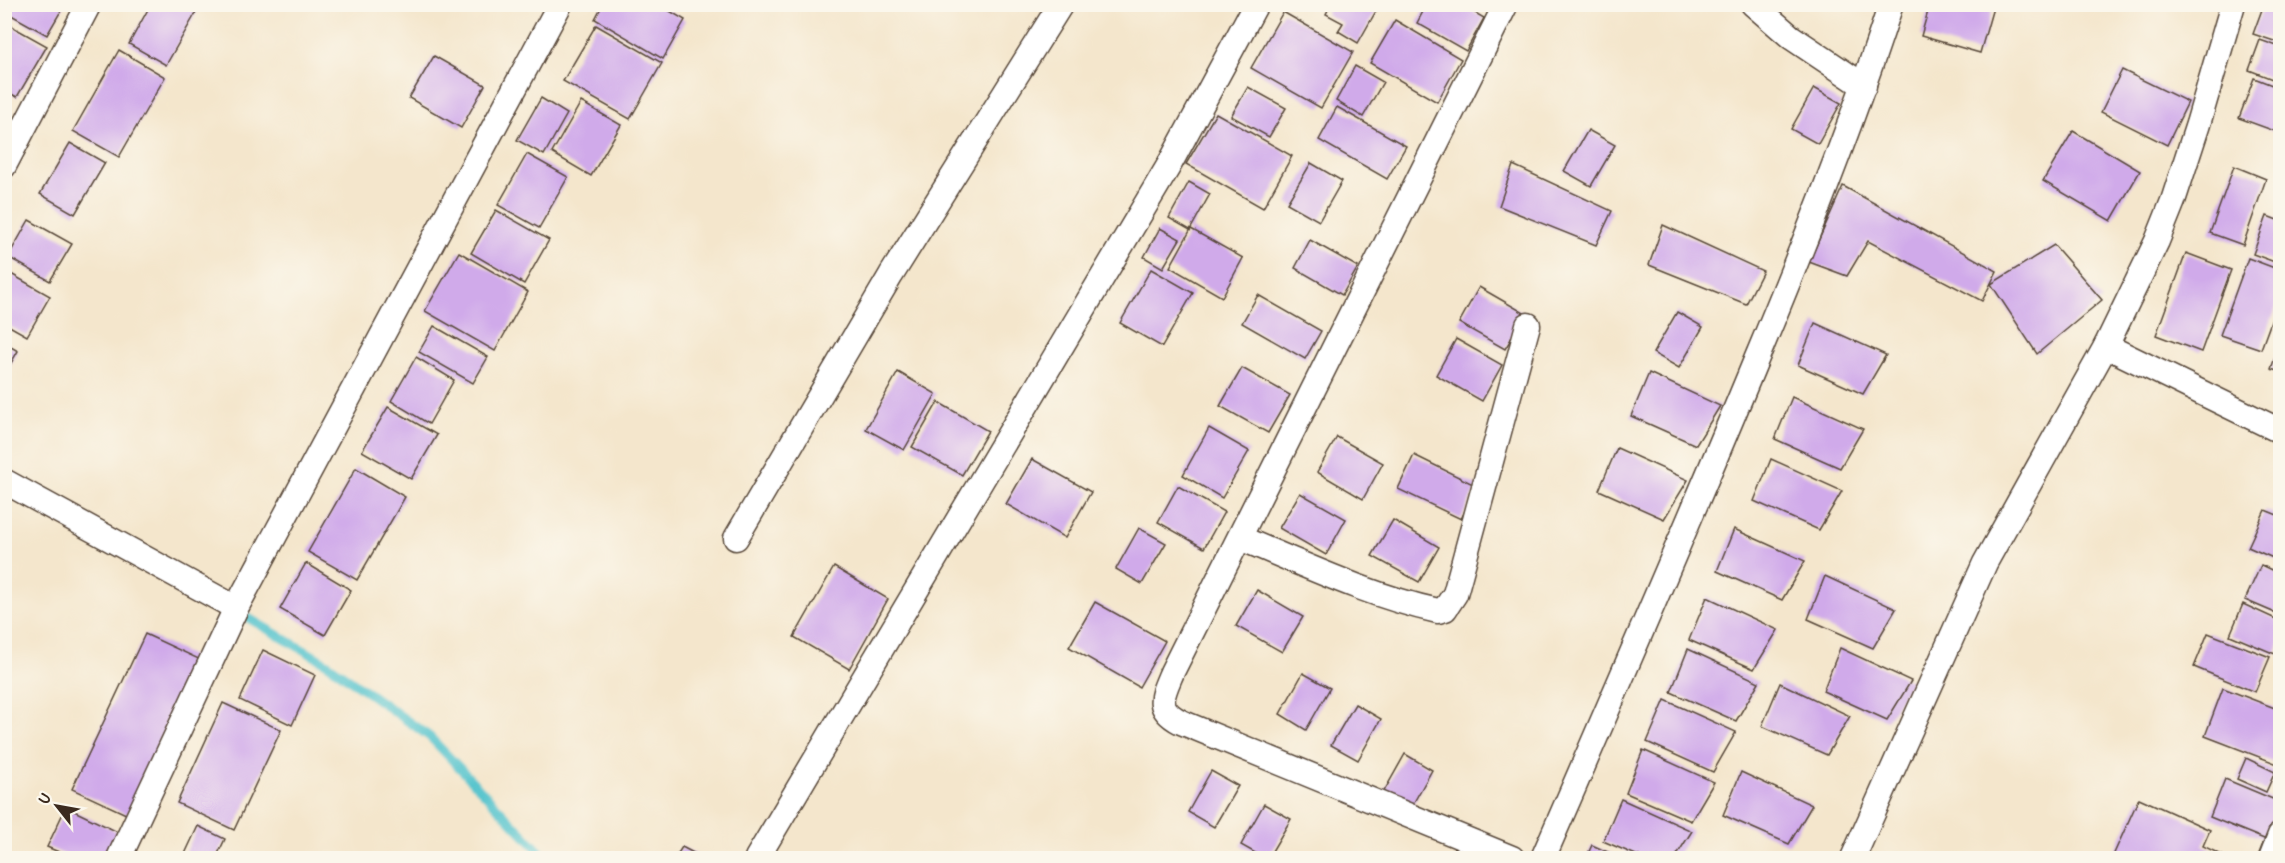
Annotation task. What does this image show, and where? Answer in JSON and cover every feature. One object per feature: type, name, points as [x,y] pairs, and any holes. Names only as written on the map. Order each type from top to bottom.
[{"type":"street","points":[[4,166],[89,4]]},
{"type":"street","points":[[119,858],[236,608],[560,4]]},
{"type":"street","points":[[736,538],[891,275],[1061,4]]},
{"type":"street","points":[[757,858],[1168,168],[1256,4]]},
{"type":"street","points":[[1506,4],[1166,687],[1163,694],[1163,705],[1165,711],[1181,722],[1512,858]]},
{"type":"street","points":[[1753,4],[1791,37],[1864,86]]},
{"type":"street","points":[[1543,858],[1707,479],[1816,213],[1864,86],[1891,4]]},
{"type":"street","points":[[1853,858],[1985,563],[2106,346],[2174,201],[2233,4]]},
{"type":"street","points":[[1240,538],[1382,595],[1438,611],[1445,609],[1455,594],[1528,326]]},
{"type":"street","points":[[2106,346],[2280,431]]},
{"type":"street","points":[[4,481],[236,608]]},
{"type":"street","points":[[2271,858],[2280,835]]},
{"type":"building","points":[[4,4],[65,4],[47,35],[4,11]]},
{"type":"building","points":[[151,4],[201,4],[166,65],[129,44]]},
{"type":"building","points":[[603,4],[658,4],[685,20],[663,59],[595,19]]},
{"type":"building","points":[[1331,4],[1380,4],[1358,43],[1338,31],[1343,23],[1326,14]]},
{"type":"building","points":[[1427,4],[1460,4],[1484,18],[1466,51],[1417,23]]},
{"type":"building","points":[[1930,4],[1994,4],[1980,53],[1921,36]]},
{"type":"building","points":[[2264,4],[2280,4],[2280,43],[2253,34]]},
{"type":"building","points":[[1283,12],[1353,52],[1321,108],[1251,68]]},
{"type":"building","points":[[1395,20],[1461,59],[1437,102],[1370,63]]},
{"type":"building","points":[[4,22],[47,46],[17,97],[4,90]]},
{"type":"building","points":[[596,25],[662,63],[630,119],[563,81]]},
{"type":"building","points":[[2260,40],[2280,47],[2280,82],[2249,70]]},
{"type":"building","points":[[119,50],[165,77],[119,157],[73,131]]},
{"type":"building","points":[[434,56],[485,85],[461,128],[409,98]]},
{"type":"building","points":[[1355,66],[1383,82],[1363,117],[1336,101]]},
{"type":"building","points":[[2122,70],[2188,102],[2167,145],[2101,112]]},
{"type":"building","points":[[2254,78],[2280,88],[2280,133],[2239,118]]},
{"type":"building","points":[[1248,87],[1286,108],[1269,137],[1231,116]]},
{"type":"building","points":[[1814,88],[1841,103],[1818,144],[1791,129]]},
{"type":"building","points":[[541,98],[567,114],[544,155],[517,140]]},
{"type":"building","points":[[581,102],[621,125],[591,176],[552,153]]},
{"type":"building","points":[[1337,107],[1406,146],[1387,179],[1319,140]]},
{"type":"building","points":[[1216,113],[1292,156],[1263,208],[1186,164]]},
{"type":"building","points":[[1588,130],[1615,145],[1591,186],[1564,171]]},
{"type":"building","points":[[2073,131],[2140,171],[2111,221],[2043,181]]},
{"type":"building","points":[[70,143],[105,163],[75,214],[40,194]]},
{"type":"building","points":[[527,154],[568,177],[539,228],[498,205]]},
{"type":"building","points":[[1311,163],[1342,181],[1319,221],[1287,203]]},
{"type":"building","points":[[1513,165],[1612,211],[1596,245],[1499,206]]},
{"type":"building","points":[[2234,166],[2266,179],[2243,245],[2210,233]]},
{"type":"building","points":[[1189,182],[1210,194],[1190,230],[1169,218]]},
{"type":"building","points":[[1843,186],[1997,271],[1982,301],[1868,241],[1847,276],[1809,262]]},
{"type":"building","points":[[496,210],[549,240],[524,284],[471,253]]},
{"type":"building","points":[[2267,216],[2280,221],[2280,264],[2253,254]]},
{"type":"building","points":[[29,220],[72,244],[50,281],[8,257]]},
{"type":"building","points":[[1663,225],[1763,271],[1746,304],[1649,265]]},
{"type":"building","points":[[1160,228],[1180,239],[1163,268],[1144,257]]},
{"type":"building","points":[[1191,229],[1243,258],[1222,297],[1170,267]]},
{"type":"building","points":[[1310,240],[1358,267],[1342,295],[1295,268]]},
{"type":"building","points":[[2054,245],[2102,300],[2037,354],[1991,284]]},
{"type":"building","points":[[459,252],[528,292],[495,351],[425,311]]},
{"type":"building","points":[[2186,253],[2231,270],[2201,352],[2156,335]]},
{"type":"building","points":[[2248,258],[2280,270],[2280,297],[2261,349],[2220,335]]},
{"type":"building","points":[[1151,269],[1193,293],[1162,347],[1120,323]]},
{"type":"building","points":[[4,270],[50,296],[27,336],[4,323]]},
{"type":"building","points":[[1479,287],[1526,314],[1505,349],[1459,323]]},
{"type":"building","points":[[1258,295],[1321,331],[1305,359],[1242,323]]},
{"type":"building","points":[[1677,312],[1703,327],[1679,368],[1653,353]]},
{"type":"building","points":[[1815,323],[1886,355],[1863,394],[1798,365]]},
{"type":"building","points":[[434,326],[488,357],[473,383],[419,352]]},
{"type":"building","points":[[1456,339],[1502,365],[1482,401],[1436,375]]},
{"type":"building","points":[[4,343],[18,351],[4,375]]},
{"type":"building","points":[[2280,343],[2280,372],[2271,369]]},
{"type":"building","points":[[416,357],[454,380],[429,424],[391,401]]},
{"type":"building","points":[[1242,368],[1290,395],[1268,433],[1220,406]]},
{"type":"building","points":[[898,372],[936,394],[904,450],[866,429]]},
{"type":"building","points":[[1649,373],[1720,406],[1696,445],[1631,416]]},
{"type":"building","points":[[1792,397],[1863,429],[1840,468],[1775,439]]},
{"type":"building","points":[[938,402],[988,431],[962,475],[912,447]]},
{"type":"building","points":[[388,407],[437,435],[411,479],[362,451]]},
{"type":"building","points":[[1209,428],[1249,451],[1222,498],[1183,475]]},
{"type":"building","points":[[1337,437],[1383,463],[1363,499],[1317,472]]},
{"type":"building","points":[[1617,448],[1688,480],[1664,519],[1599,490]]},
{"type":"building","points":[[1414,455],[1477,486],[1461,519],[1398,489]]},
{"type":"building","points":[[1032,459],[1091,492],[1065,538],[1006,504]]},
{"type":"building","points":[[1771,459],[1842,491],[1819,530],[1754,501]]},
{"type":"building","points":[[356,468],[405,497],[357,580],[308,552]]},
{"type":"building","points":[[1178,486],[1224,512],[1204,548],[1158,522]]},
{"type":"building","points":[[1300,493],[1346,519],[1326,555],[1279,528]]},
{"type":"building","points":[[2265,510],[2280,516],[2280,561],[2248,547]]},
{"type":"building","points":[[1393,520],[1439,547],[1419,582],[1372,556]]},
{"type":"building","points":[[1139,528],[1166,543],[1142,584],[1116,569]]},
{"type":"building","points":[[1734,529],[1805,561],[1782,600],[1717,571]]},
{"type":"building","points":[[306,563],[351,590],[325,635],[280,609]]},
{"type":"building","points":[[2261,565],[2280,574],[2280,615],[2245,600]]},
{"type":"building","points":[[834,567],[888,599],[849,669],[794,637]]},
{"type":"building","points":[[1825,576],[1896,609],[1873,648],[1808,619]]},
{"type":"building","points":[[1257,590],[1303,617],[1282,652],[1236,626]]},
{"type":"building","points":[[1707,597],[1778,630],[1754,669],[1689,640]]},
{"type":"building","points":[[1095,602],[1165,641],[1139,687],[1069,647]]},
{"type":"building","points":[[2243,604],[2280,621],[2280,642],[2275,654],[2230,635]]},
{"type":"building","points":[[2208,633],[2270,657],[2255,692],[2194,667]]},
{"type":"building","points":[[145,634],[201,660],[128,815],[72,789]]},
{"type":"building","points":[[1840,648],[1911,681],[1887,720],[1823,691]]},
{"type":"building","points":[[1688,649],[1759,682],[1736,721],[1671,692]]},
{"type":"building","points":[[263,650],[315,675],[292,725],[240,700]]},
{"type":"building","points":[[1303,673],[1330,688],[1306,730],[1280,714]]},
{"type":"building","points":[[1780,683],[1850,716],[1827,755],[1762,726]]},
{"type":"building","points":[[2223,688],[2280,710],[2280,765],[2205,736]]},
{"type":"building","points":[[1665,700],[1736,732],[1713,772],[1647,742]]},
{"type":"building","points":[[223,703],[281,730],[234,830],[177,803]]},
{"type":"building","points":[[1355,704],[1381,719],[1358,760],[1331,745]]},
{"type":"building","points":[[1643,750],[1714,782],[1691,821],[1626,793]]},
{"type":"building","points":[[1405,754],[1432,770],[1409,811],[1382,795]]},
{"type":"building","points":[[2246,758],[2275,772],[2266,792],[2237,779]]},
{"type":"building","points":[[1211,771],[1238,786],[1214,827],[1188,812]]},
{"type":"building","points":[[1741,772],[1812,805],[1789,844],[1723,815]]},
{"type":"building","points":[[2225,779],[2280,802],[2280,813],[2269,841],[2210,817]]},
{"type":"building","points":[[2139,798],[2210,830],[2203,846],[2222,855],[2220,858],[2112,858]]},
{"type":"building","points":[[1621,799],[1692,831],[1675,858],[1643,858],[1603,841]]},
{"type":"building","points":[[1264,804],[1291,819],[1268,858],[1241,845]]},
{"type":"building","points":[[66,807],[120,833],[108,858],[73,858],[47,847]]},
{"type":"building","points":[[198,826],[225,839],[216,858],[184,856]]},
{"type":"building","points":[[1592,845],[1621,858],[1586,858]]},
{"type":"building","points":[[682,847],[703,858],[675,858]]},
{"type":"waterway","points":[[236,611],[328,664],[430,737],[546,858]]}]
